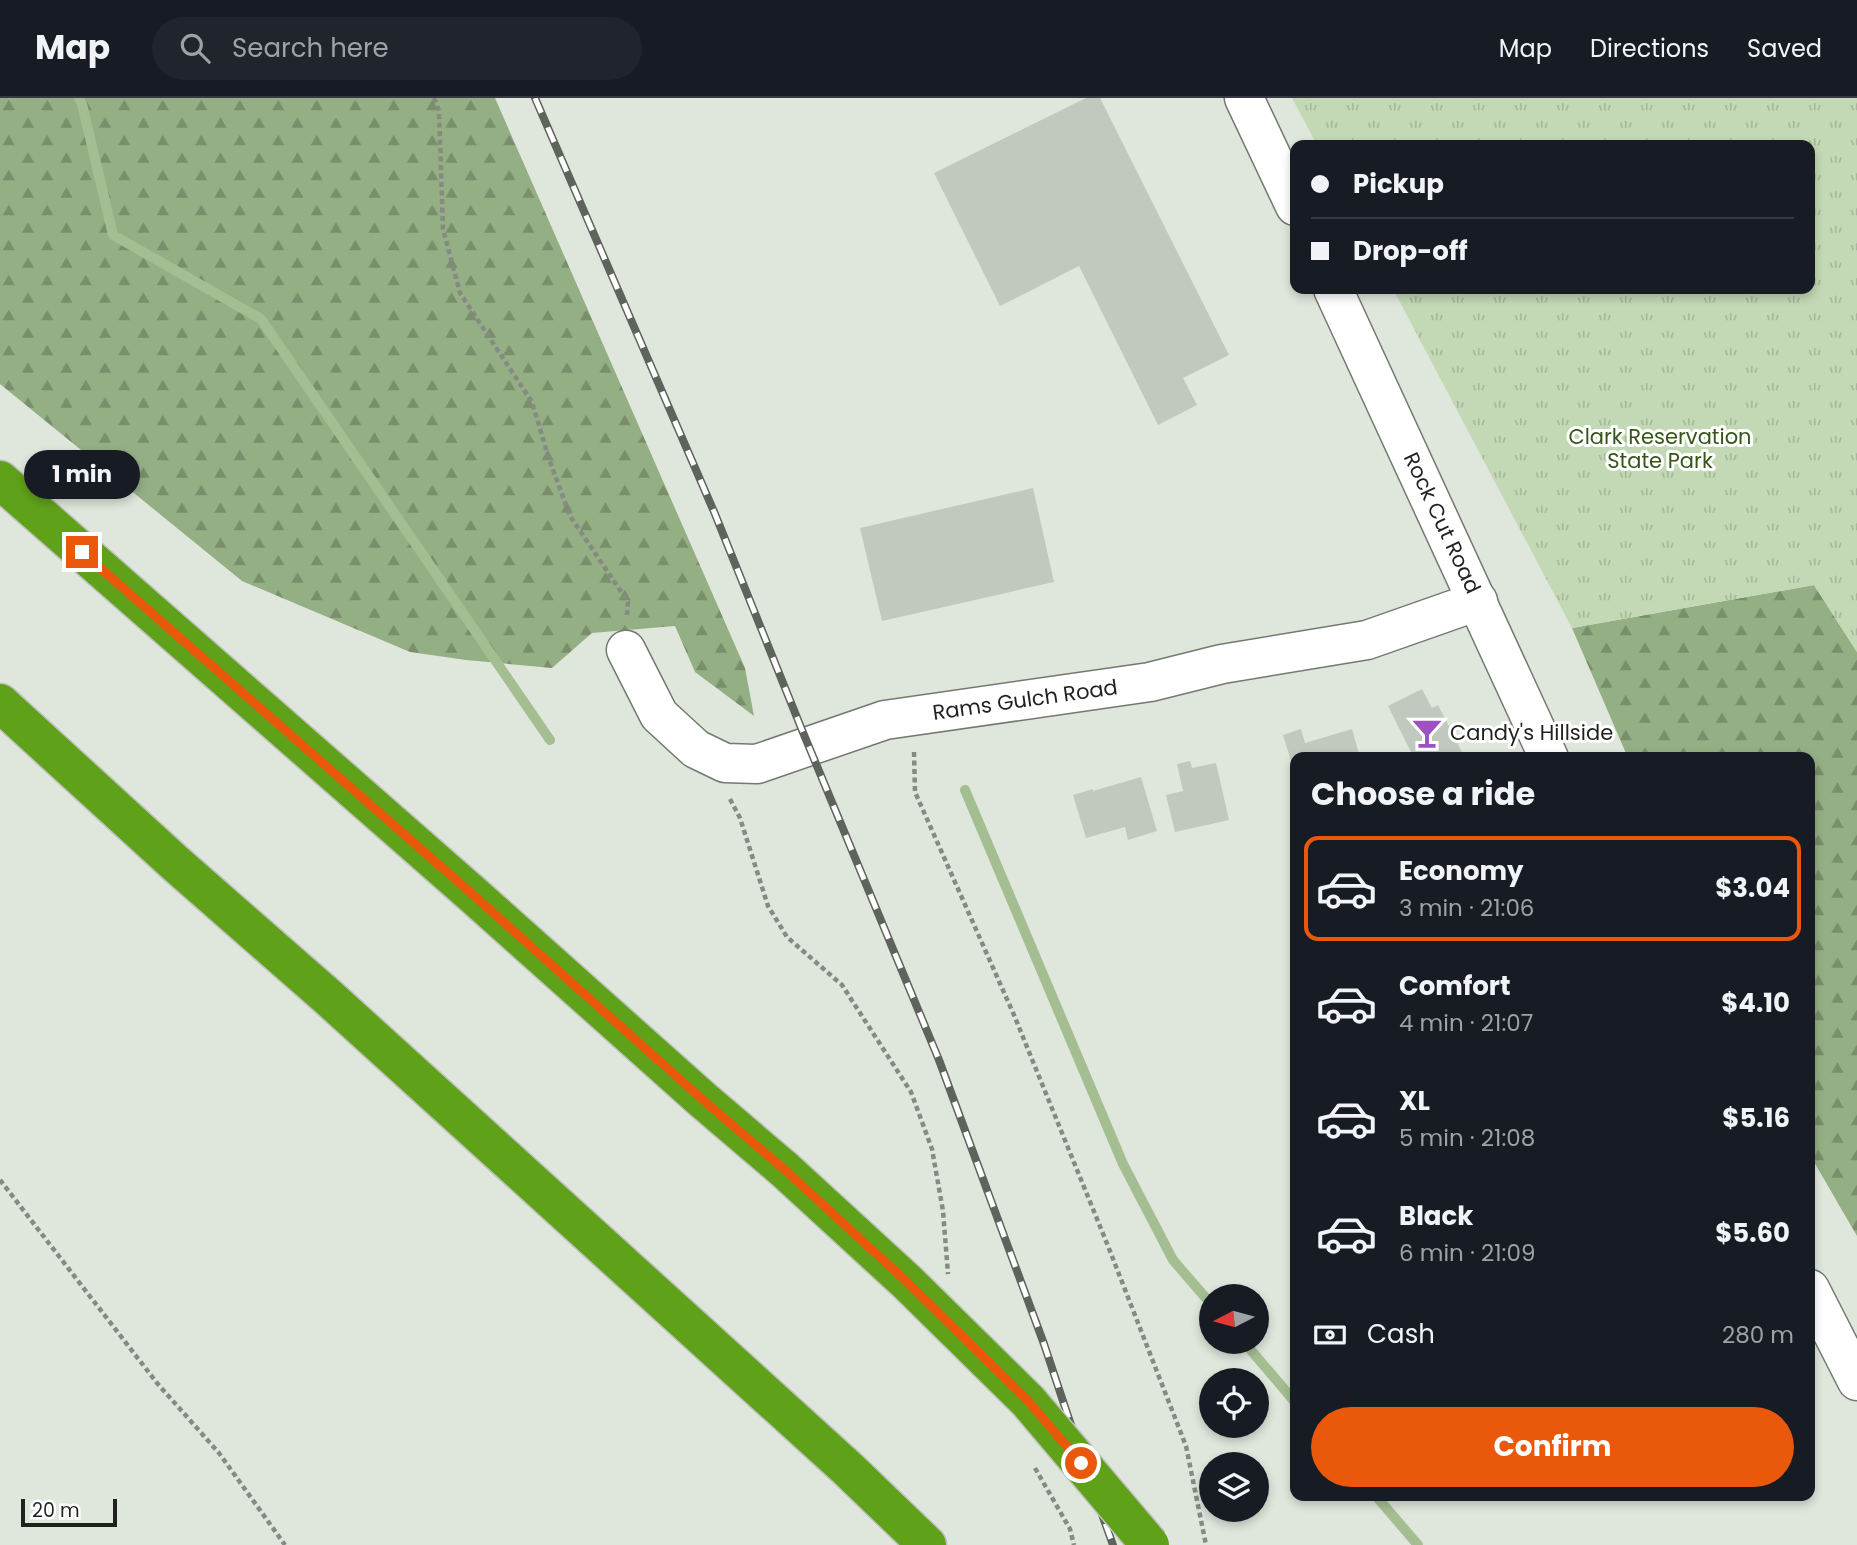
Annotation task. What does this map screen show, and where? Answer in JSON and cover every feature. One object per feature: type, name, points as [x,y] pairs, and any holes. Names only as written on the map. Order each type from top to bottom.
[{"type":"highway","points":[[0,480],[785,1170],[907,1282],[1028,1401],[1150,1545]]},
{"type":"highway","points":[[0,704],[359,1024],[848,1469],[926,1544]]},
{"type":"street","points":[[1244,98],[1290,195]]},
{"type":"street","name":"Rock Cut Road","points":[[1335,294],[1546,752]]},
{"type":"street","name":"Rams Gulch Road","points":[[626,650],[659,715],[696,749],[725,763],[757,764],[885,720],[1150,682],[1222,664],[1367,640],[1478,601]]},
{"type":"street","points":[[1815,1299],[1857,1381]]},
{"type":"path","points":[[434,98],[439,111],[443,229],[460,293],[532,402],[570,516],[628,602],[626,650]]},
{"type":"path","points":[[914,716],[915,792],[1014,1016],[1186,1446],[1206,1545]]},
{"type":"path","points":[[727,794],[740,818],[768,906],[787,937],[842,985],[911,1092],[932,1149],[943,1211],[948,1277]]},
{"type":"path","points":[[0,1180],[157,1383],[219,1453],[285,1545]]},
{"type":"path","points":[[1033,1465],[1070,1529],[1074,1545]]},
{"type":"green space","points":[[0,98],[495,98],[745,668],[754,716],[695,672],[675,626],[592,633],[552,668],[466,660],[410,652],[242,581],[0,384]]},
{"type":"green space","name":"Clark Reservation State Park","points":[[1292,98],[1857,98],[1857,652],[1814,585],[1572,628],[1396,294],[1815,294],[1815,140],[1314,140]]},
{"type":"green space","points":[[1814,585],[1857,652],[1857,1236],[1815,1164],[1815,752],[1625,752],[1572,628]]},
{"type":"building","points":[[1086,98],[1100,98],[1229,355],[1183,378],[1197,405],[1158,425],[1079,266],[1000,306],[934,173]]},
{"type":"building","points":[[1033,488],[1054,582],[882,621],[860,528]]},
{"type":"building","name":"Candy's Hillside","points":[[1422,689],[1432,708],[1438,705],[1462,752],[1411,752],[1388,706]]},
{"type":"building","points":[[1301,729],[1305,743],[1352,729],[1358,752],[1290,752],[1290,758],[1283,735]]},
{"type":"building","points":[[1190,761],[1192,768],[1216,763],[1229,820],[1175,832],[1166,795],[1183,791],[1177,764]]},
{"type":"building","points":[[1141,777],[1157,831],[1128,840],[1125,827],[1086,838],[1073,795]]},
{"type":"waterway","points":[[79,98],[113,235],[261,319],[550,740]]},
{"type":"waterway","points":[[965,790],[1123,1164],[1173,1260],[1199,1290]]},
{"type":"waterway","points":[[1254,1354],[1290,1396]]},
{"type":"waterway","points":[[1380,1501],[1418,1545]]},
{"type":"railway","points":[[535,98],[715,514],[939,1060],[1044,1344],[1113,1545]]},
{"type":"place","name":"Candy's Hillside","points":[[1427,733]]},
{"type":"route","points":[[82,552],[785,1170],[907,1282],[1028,1401],[1081,1463]]}]
